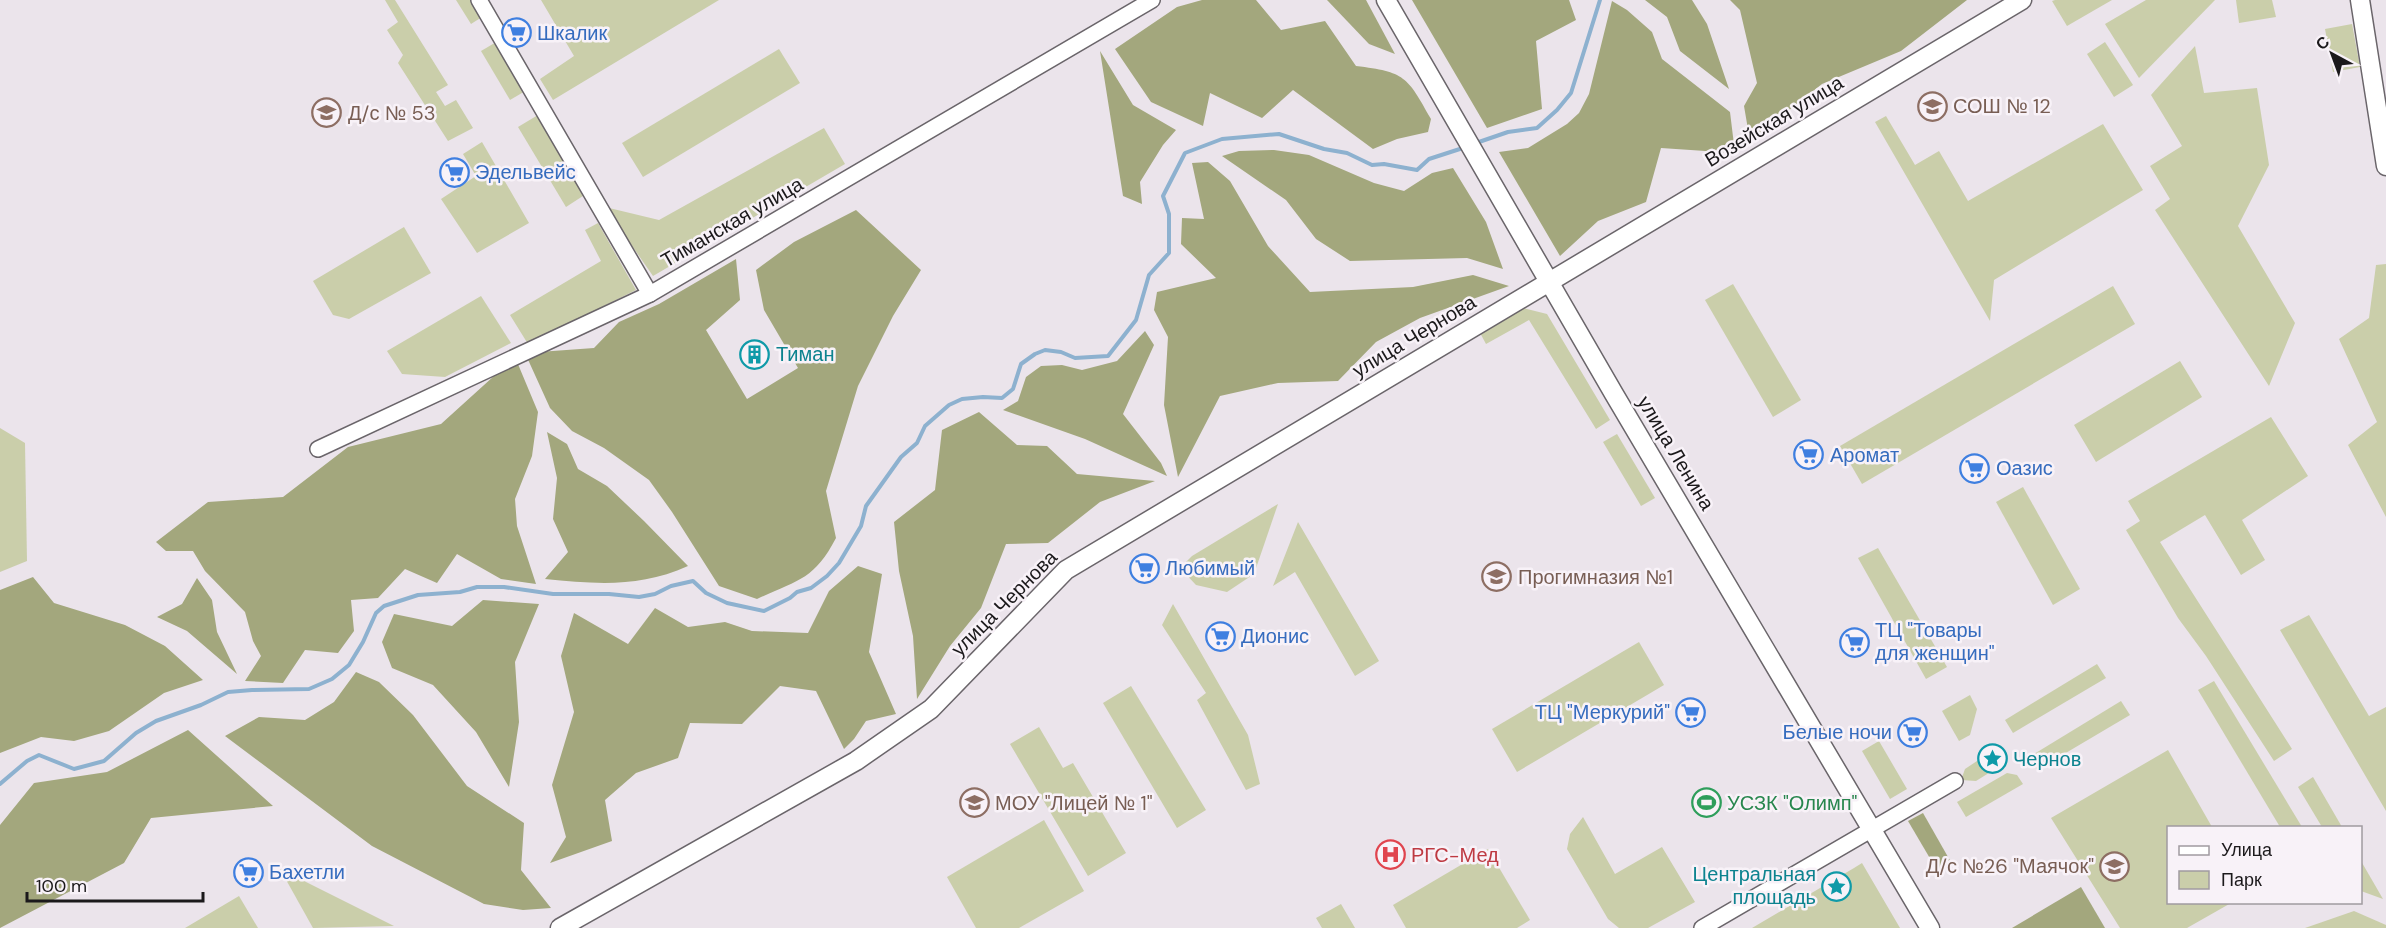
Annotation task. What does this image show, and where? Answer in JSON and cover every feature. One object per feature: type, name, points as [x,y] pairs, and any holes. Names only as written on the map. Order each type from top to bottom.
[{"type":"main road","name":"улица Ленина","points":[[1386,0],[1930,928]]},
{"type":"main road","name":"Возейская улица","points":[[1549,281],[2022,0]]},
{"type":"main road","points":[[2360,0],[2386,166]]},
{"type":"main road","name":"улица Чернова","points":[[560,928],[856,762],[931,709],[1066,570],[1549,281]]},
{"type":"street","points":[[478,0],[650,294]]},
{"type":"street","name":"Тиманская улица","points":[[318,449],[650,294],[1152,0]]},
{"type":"street","points":[[1702,928],[1955,781]]},
{"type":"green space","points":[[385,0],[395,0],[448,85],[436,92],[445,106],[456,100],[473,128],[448,141],[398,63],[403,55],[387,30],[398,22]]},
{"type":"green space","points":[[456,0],[472,0],[482,17],[471,24]]},
{"type":"green space","points":[[541,0],[719,0],[553,100],[540,79],[574,56]]},
{"type":"green space","points":[[1202,0],[1256,0],[1281,30],[1325,21],[1356,66],[1395,74],[1410,85],[1431,119],[1428,132],[1397,139],[1373,149],[1293,90],[1262,118],[1210,93],[1203,126],[1151,102],[1115,49],[1177,7]]},
{"type":"green space","points":[[1327,0],[1366,0],[1395,54],[1369,44]]},
{"type":"green space","points":[[1412,0],[1569,0],[1576,20],[1536,41],[1542,109],[1487,128]]},
{"type":"green space","points":[[1645,0],[1692,0],[1707,24],[1729,89],[1680,51],[1667,17]]},
{"type":"green space","points":[[1730,0],[1967,0],[1901,51],[1822,84],[1750,141],[1744,106],[1757,83],[1740,10]]},
{"type":"green space","points":[[2112,0],[2067,26],[2052,1]]},
{"type":"green space","points":[[2146,0],[2215,0],[2139,78],[2105,24]]},
{"type":"green space","points":[[2236,0],[2272,0],[2276,17],[2239,23]]},
{"type":"green space","points":[[1612,1],[1627,10],[1652,32],[1662,59],[1730,112],[1735,153],[1661,148],[1646,202],[1598,221],[1560,256],[1499,152],[1528,148],[1567,124],[1579,113],[1589,94]]},
{"type":"green space","points":[[2352,24],[2360,67],[2333,72],[2325,29]]},
{"type":"green space","points":[[498,41],[527,90],[510,100],[481,51]]},
{"type":"green space","points":[[2105,42],[2133,85],[2114,97],[2087,54]]},
{"type":"green space","points":[[2195,46],[2204,93],[2257,88],[2269,165],[2238,226],[2295,323],[2269,386],[2155,210],[2170,199],[2150,166],[2182,146],[2151,95]]},
{"type":"green space","points":[[779,49],[800,83],[643,177],[622,143]]},
{"type":"green space","points":[[1100,51],[1133,105],[1176,130],[1163,145],[1140,182],[1142,204],[1123,196]]},
{"type":"green space","points":[[538,115],[586,194],[566,207],[518,127]]},
{"type":"green space","points":[[1886,116],[1915,165],[1939,151],[1968,201],[2103,124],[2143,190],[1994,280],[1990,321],[1875,122]]},
{"type":"green space","points":[[824,128],[845,164],[653,276],[605,207],[659,220]]},
{"type":"green space","points":[[482,142],[529,223],[477,253],[441,199],[476,176],[463,154]]},
{"type":"green space","points":[[1274,150],[1309,155],[1374,183],[1404,191],[1432,173],[1453,168],[1486,222],[1503,269],[1467,258],[1350,261],[1316,239],[1286,200],[1222,156],[1239,151]]},
{"type":"green space","points":[[1208,162],[1230,181],[1268,246],[1310,292],[1413,287],[1473,275],[1509,286],[1420,318],[1376,342],[1338,381],[1278,383],[1220,396],[1178,477],[1164,405],[1168,337],[1154,310],[1157,292],[1216,278],[1181,244],[1182,218],[1204,219],[1192,163]]},
{"type":"green space","points":[[856,210],[921,270],[893,316],[858,386],[826,491],[836,538],[812,571],[757,599],[719,586],[649,480],[604,448],[572,431],[550,408],[525,353],[594,348],[619,322],[659,304],[736,259],[740,300],[706,330],[747,399],[798,368],[764,310],[756,270],[794,242]]},
{"type":"green space","points":[[598,223],[636,290],[528,344],[510,315],[601,261],[585,230]]},
{"type":"green space","points":[[404,227],[431,273],[349,319],[333,315],[313,281]]},
{"type":"green space","points":[[2386,264],[2386,517],[2348,445],[2377,422],[2339,339],[2369,318],[2376,265]]},
{"type":"green space","points":[[1733,284],[1801,400],[1773,417],[1705,300]]},
{"type":"green space","points":[[2113,286],[2135,324],[1862,484],[1840,446]]},
{"type":"green space","points":[[481,296],[511,343],[445,377],[402,374],[387,351]]},
{"type":"green space","points":[[1523,308],[1547,314],[1610,420],[1596,429],[1529,320],[1486,344],[1479,331]]},
{"type":"green space","points":[[1145,331],[1154,345],[1123,414],[1161,463],[1167,476],[1085,439],[1003,410],[1018,401],[1026,377],[1041,366],[1062,365],[1082,370],[1117,361]]},
{"type":"green space","points":[[515,357],[538,412],[532,456],[515,499],[517,526],[536,584],[501,579],[457,554],[437,583],[405,569],[378,598],[351,600],[354,631],[338,653],[305,650],[283,683],[245,681],[261,656],[253,641],[245,612],[205,571],[193,551],[166,551],[156,542],[208,502],[283,497],[348,447],[441,424]]},
{"type":"green space","points":[[2180,361],[2202,397],[2096,462],[2074,425]]},
{"type":"green space","points":[[979,412],[1017,445],[1047,446],[1077,474],[1155,481],[1100,502],[1048,543],[1006,544],[981,608],[950,646],[917,699],[913,636],[899,571],[894,522],[935,490],[942,430]]},
{"type":"green space","points":[[2271,417],[2308,476],[2242,520],[2265,560],[2241,575],[2205,515],[2160,542],[2292,749],[2274,761],[2206,656],[2178,618],[2126,530],[2140,521],[2128,501]]},
{"type":"green space","points":[[0,428],[25,443],[27,561],[0,572]]},
{"type":"green space","points":[[547,432],[567,444],[578,469],[607,486],[688,566],[652,578],[617,583],[545,579],[568,552],[553,519],[557,478]]},
{"type":"green space","points":[[1617,434],[1655,498],[1641,506],[1603,442]]},
{"type":"green space","points":[[2023,487],[2080,589],[2053,605],[1996,502]]},
{"type":"green space","points":[[1278,504],[1254,574],[1227,592],[1196,585],[1180,568],[1192,556]]},
{"type":"green space","points":[[1298,522],[1379,661],[1355,676],[1295,572],[1273,586]]},
{"type":"green space","points":[[1878,548],[1947,667],[1926,679],[1858,558]]},
{"type":"green space","points":[[858,566],[882,574],[869,652],[896,714],[866,721],[844,749],[816,691],[780,686],[742,724],[690,723],[678,758],[636,773],[605,800],[612,841],[550,863],[566,837],[552,785],[574,712],[561,656],[574,613],[628,644],[655,608],[688,627],[725,622],[752,631],[808,633],[829,591]]},
{"type":"green space","points":[[33,577],[54,603],[125,625],[165,646],[203,680],[164,693],[109,731],[74,741],[41,737],[0,753],[0,590]]},
{"type":"green space","points":[[197,578],[212,600],[217,632],[237,674],[187,631],[157,617],[182,604]]},
{"type":"green space","points":[[483,600],[539,604],[515,662],[519,722],[509,787],[476,732],[433,685],[392,668],[382,642],[394,614],[452,626]]},
{"type":"green space","points":[[1173,604],[1248,735],[1260,784],[1246,790],[1197,700],[1206,693],[1162,625]]},
{"type":"green space","points":[[2309,615],[2369,716],[2386,707],[2386,811],[2280,630]]},
{"type":"green space","points":[[1639,642],[1664,685],[1517,772],[1492,729]]},
{"type":"green space","points":[[2097,664],[2106,678],[2013,733],[2005,720]]},
{"type":"green space","points":[[356,672],[379,682],[413,715],[467,786],[524,823],[521,870],[551,908],[523,910],[484,904],[372,846],[225,736],[259,717],[305,720],[334,702]]},
{"type":"green space","points":[[2214,681],[2301,826],[2279,826],[2198,690]]},
{"type":"green space","points":[[1131,686],[1206,810],[1177,828],[1103,703]]},
{"type":"green space","points":[[1970,695],[1977,709],[1970,735],[1959,741],[1942,711]]},
{"type":"green space","points":[[2121,701],[2130,715],[2037,770],[2029,757]]},
{"type":"green space","points":[[1039,727],[1063,768],[1073,763],[1126,853],[1088,876],[1010,744]]},
{"type":"green space","points":[[188,730],[273,806],[151,818],[124,863],[0,928],[0,825],[34,783],[107,772]]},
{"type":"green space","points":[[1879,741],[1907,789],[1890,799],[1862,751]]},
{"type":"green space","points":[[2168,750],[2211,826],[2167,826],[2167,904],[2229,904],[2187,928],[2120,928],[2051,818]]},
{"type":"green space","points":[[1992,751],[2003,754],[2000,766],[1976,781],[1961,780],[1965,769]]},
{"type":"green space","points":[[2007,773],[2017,775],[2023,784],[1966,817],[1957,802]]},
{"type":"green space","points":[[2313,777],[2341,826],[2321,826],[2298,787]]},
{"type":"green space","points":[[1923,813],[1952,864],[1938,872],[1908,821]]},
{"type":"green space","points":[[1583,817],[1615,874],[1662,847],[1695,902],[1648,928],[1619,928],[1608,919],[1567,849],[1570,834]]},
{"type":"green space","points":[[1044,820],[1084,891],[1019,928],[976,928],[947,877]]},
{"type":"green space","points":[[1488,849],[1530,920],[1517,928],[1406,928],[1393,905]]},
{"type":"green space","points":[[1862,863],[1900,928],[1752,928],[1854,868]]},
{"type":"green space","points":[[2362,863],[2383,899],[2362,891]]},
{"type":"green space","points":[[280,869],[394,926],[313,928]]},
{"type":"green space","points":[[2081,887],[2105,928],[2012,928]]},
{"type":"green space","points":[[239,896],[258,928],[185,928]]},
{"type":"green space","points":[[1341,904],[1355,928],[1322,928],[1316,918]]},
{"type":"green space","points":[[2354,911],[2386,925],[2386,928],[2305,928]]},
{"type":"waterway","points":[[1476,143],[1508,132],[1537,128],[1557,110],[1571,93],[1600,0]]},
{"type":"waterway","points":[[0,784],[27,761],[39,755],[74,769],[104,761],[136,733],[156,721],[201,705],[228,692],[309,689],[332,679],[349,665],[363,642],[376,613],[384,606],[418,595],[460,592],[477,587],[504,587],[553,594],[609,594],[639,597],[693,581],[706,593],[727,603],[764,611],[797,592],[811,588],[839,563],[861,526],[866,506],[901,457],[917,443],[925,426],[949,405],[962,399],[1002,398],[1013,389],[1021,364],[1045,350],[1061,352],[1075,358],[1108,356],[1136,320],[1149,275],[1169,253],[1169,214],[1163,196],[1185,153],[1222,139],[1279,134],[1324,149],[1347,153],[1372,165],[1384,164],[1417,170],[1429,159],[1466,147]]},
{"type":"place","name":"Шкалик","points":[[516,33]]},
{"type":"place","name":"СОШ № 12","points":[[1932,106]]},
{"type":"place","name":"Д/с № 53","points":[[327,113]]},
{"type":"place","name":"Эдельвейс","points":[[454,172]]},
{"type":"place","name":"Тиман","points":[[755,354]]},
{"type":"place","name":"Аромат","points":[[1809,455]]},
{"type":"place","name":"Оазис","points":[[1975,468]]},
{"type":"place","name":"Любимый","points":[[1144,568]]},
{"type":"place","name":"Прогимназия №1","points":[[1497,577]]},
{"type":"place","name":"Дионис","points":[[1220,636]]},
{"type":"place","name":"ТЦ \"Товары для женщин\"","points":[[1854,642]]},
{"type":"place","name":"ТЦ \"Меркурий\"","points":[[1691,712]]},
{"type":"place","name":"Белые ночи","points":[[1913,732]]},
{"type":"place","name":"Чернов","points":[[1992,759]]},
{"type":"place","name":"МОУ \"Лицей № 1\"","points":[[974,803]]},
{"type":"place","name":"УСЗК \"Олимп\"","points":[[1706,803]]},
{"type":"place","name":"РГС-Мед","points":[[1390,855]]},
{"type":"place","name":"Д/с №26 \"Маячок\"","points":[[2115,866]]},
{"type":"place","name":"Бахетли","points":[[248,872]]},
{"type":"place","name":"Центральная площадь","points":[[1837,886]]}]
